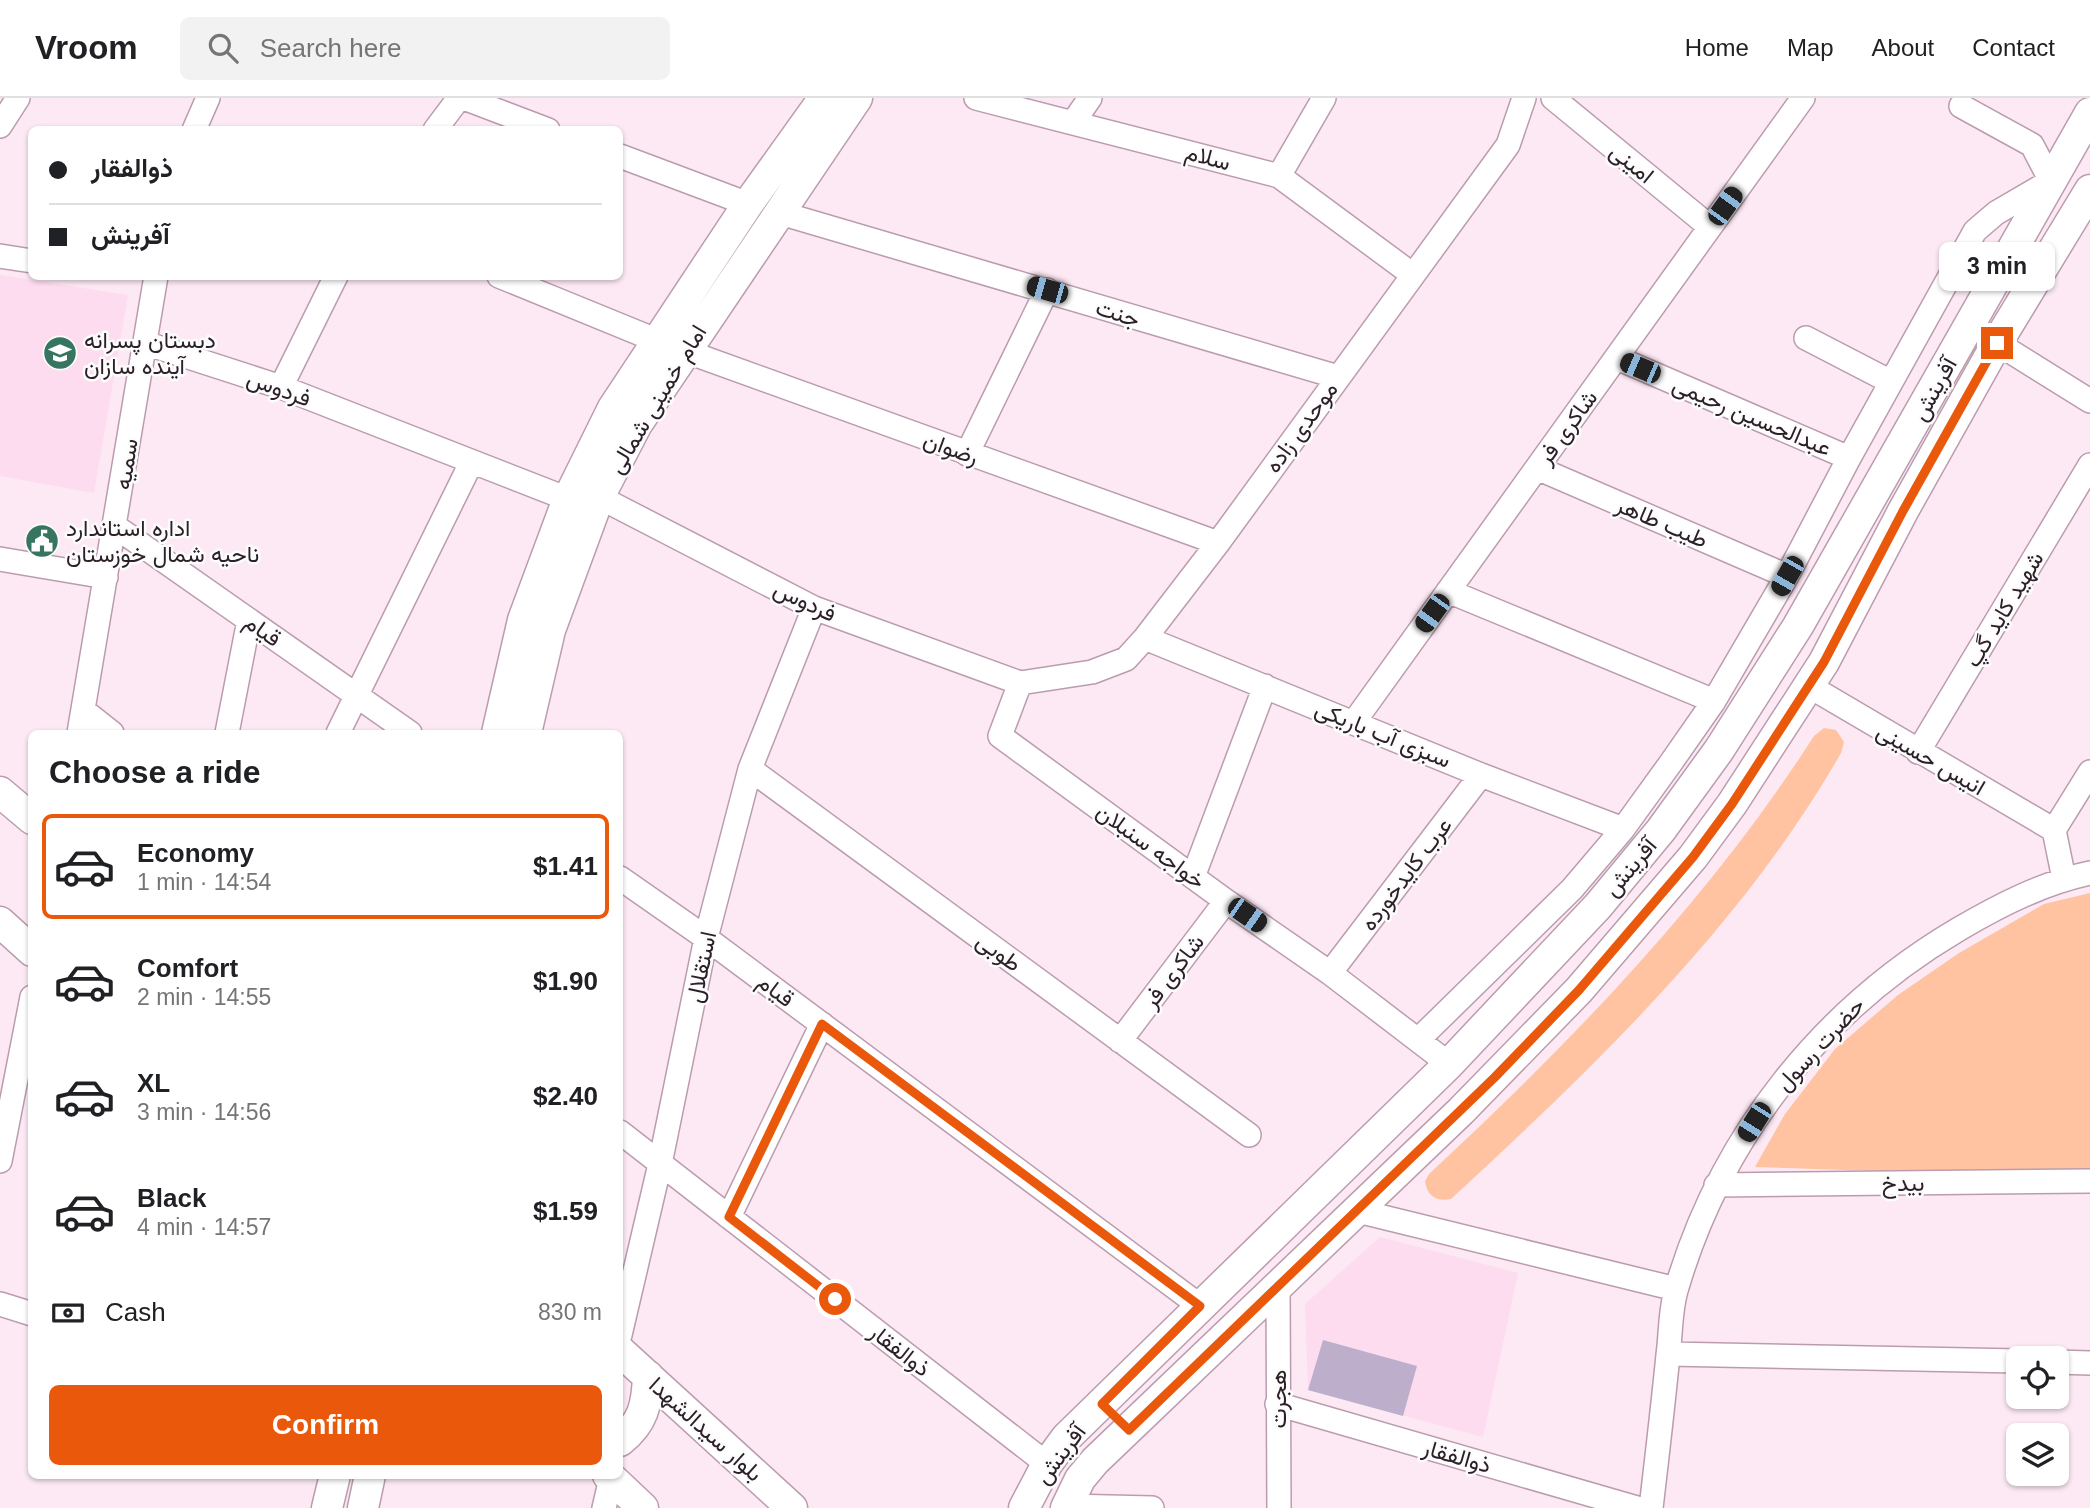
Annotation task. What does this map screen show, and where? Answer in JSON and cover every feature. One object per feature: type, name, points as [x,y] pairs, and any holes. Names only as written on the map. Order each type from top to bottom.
[{"type":"main road","name":"امام خمینی شمالی","points":[[527,730],[550,630],[598,498],[637,424],[671,346],[748,204],[824,98]]},
{"type":"main road","name":"امام خمینی شمالی","points":[[498,730],[523,620],[568,499],[613,408],[671,346],[777,212],[857,98]]},
{"type":"main road","name":"آفرینش","points":[[1024,1508],[1047,1464],[1066,1438],[1449,1064],[1598,906],[1661,830],[1719,750],[1798,626],[2090,113]]},
{"type":"main road","name":"آفرینش","points":[[1066,1507],[1080,1479],[1358,1211],[1579,990],[1652,908],[1732,804],[1809,685],[1997,343],[2088,197]]},
{"type":"main road","points":[[0,792],[28,816]]},
{"type":"main road","points":[[0,922],[28,947]]},
{"type":"main road","name":"بلوار سیدالشهدا","points":[[623,1355],[792,1508]]},
{"type":"main road","points":[[623,1438],[634,1429],[647,1404],[648,1376]]},
{"type":"main road","points":[[1102,1404],[1129,1430]]},
{"type":"main road","points":[[327,1508],[334,1479]]},
{"type":"main road","points":[[363,1508],[369,1479]]},
{"type":"main road","points":[[612,1479],[636,1505]]},
{"type":"street","points":[[0,126],[18,98]]},
{"type":"street","points":[[196,126],[208,98]]},
{"type":"street","points":[[438,126],[462,98],[537,126]]},
{"type":"street","name":"سلام","points":[[976,98],[1074,121],[1279,176],[1413,275]]},
{"type":"street","points":[[1074,121],[1090,98]]},
{"type":"street","points":[[1279,176],[1324,98]]},
{"type":"street","name":"موحدی زاده","points":[[1020,683],[1092,672],[1126,659],[1217,543],[1508,145],[1524,98]]},
{"type":"street","name":"امینی","points":[[1553,98],[1710,227]]},
{"type":"street","name":"شاکری فر","points":[[1354,722],[1617,358],[1798,100]]},
{"type":"street","points":[[1419,1039],[1535,928],[1623,829],[1714,701],[1787,576],[1975,231],[1996,213],[2051,181],[2032,145],[1961,106]]},
{"type":"street","points":[[623,157],[748,204]]},
{"type":"street","name":"جنت","points":[[777,212],[1338,377]]},
{"type":"street","points":[[0,256],[28,260]]},
{"type":"street","name":"سمیه","points":[[80,730],[116,527],[145,343],[150,280]]},
{"type":"street","points":[[281,387],[335,280]]},
{"type":"street","name":"رضوان","points":[[509,280],[671,346],[1217,543]]},
{"type":"street","points":[[967,454],[1047,290]]},
{"type":"street","points":[[1806,338],[1891,382]]},
{"type":"street","name":"فردوس","points":[[145,343],[281,387],[568,499]]},
{"type":"street","points":[[1997,343],[2090,401]]},
{"type":"street","name":"عبدالحسین رحیمی","points":[[1617,358],[1849,458]]},
{"type":"street","points":[[340,730],[471,463]]},
{"type":"street","name":"شهید کاید گپ","points":[[1918,752],[2090,465]]},
{"type":"street","name":"طیب طاهر","points":[[1537,468],[1787,576]]},
{"type":"street","name":"فردوس","points":[[598,498],[814,608],[1020,683]]},
{"type":"street","name":"قیام","points":[[116,527],[406,730]]},
{"type":"street","points":[[0,558],[106,577]]},
{"type":"street","points":[[1448,592],[1714,701]]},
{"type":"street","name":"استقلال","points":[[623,1322],[660,1164],[706,938],[750,769],[814,608]]},
{"type":"street","points":[[228,730],[249,620]]},
{"type":"street","name":"سبزی آب باریکی","points":[[1144,638],[1481,775],[1623,829]]},
{"type":"street","name":"خواجه سنبلان","points":[[1020,683],[1000,736],[1226,901],[1330,972],[1449,1064]]},
{"type":"street","name":"انیس حسینی","points":[[1809,685],[1918,752],[2054,830]]},
{"type":"street","points":[[1193,877],[1265,686]]},
{"type":"street","points":[[83,710],[108,730]]},
{"type":"street","name":"طوبی","points":[[750,769],[1248,1135]]},
{"type":"street","points":[[2064,879],[2054,830],[2090,772]]},
{"type":"street","name":"عرب کایدخورده","points":[[1330,972],[1481,775]]},
{"type":"street","name":"حضرت رسول","points":[[1651,1508],[1676,1289],[1716,1185],[1767,1101],[1812,1045],[1864,995],[1933,945],[1984,914],[2064,879],[2090,873]]},
{"type":"street","name":"قیام","points":[[623,880],[706,938],[1200,1306]]},
{"type":"street","name":"شاکری فر","points":[[1120,1041],[1226,901]]},
{"type":"street","points":[[0,1161],[8,1080],[28,1011]]},
{"type":"street","points":[[729,1217],[822,1024]]},
{"type":"street","name":"ذوالفقار","points":[[623,1134],[1047,1464]]},
{"type":"street","name":"بیدخ","points":[[1716,1185],[2090,1181]]},
{"type":"street","points":[[1358,1211],[1676,1289]]},
{"type":"street","name":"هجرت","points":[[1278,1289],[1279,1508]]},
{"type":"street","points":[[0,1304],[28,1313]]},
{"type":"street","points":[[1668,1354],[2006,1361]]},
{"type":"street","points":[[2069,1362],[2090,1363]]},
{"type":"street","name":"ذوالفقار","points":[[1277,1404],[1637,1508]]},
{"type":"street","points":[[604,1508],[609,1479]]},
{"type":"street","points":[[1066,1507],[1152,1508]]},
{"type":"shaded area","points":[[0,275],[128,295],[94,493],[0,476]]},
{"type":"shaded area","points":[[1824,728],[1836,730],[1844,742],[1841,753],[1802,816],[1759,877],[1712,935],[1612,1045],[1451,1199],[1433,1197],[1425,1181],[1429,1174],[1535,1072],[1636,967],[1729,855],[1814,736]]},
{"type":"shaded area","points":[[2090,893],[2090,1178],[1755,1167],[1785,1114],[1835,1049],[1898,995],[1959,953],[2044,904]]},
{"type":"shaded area","points":[[1380,1237],[1518,1273],[1483,1437],[1308,1390],[1305,1304]]},
{"type":"building","points":[[1323,1340],[1417,1366],[1403,1416],[1308,1390]]},
{"type":"place","name":"دبستان پسرانه آینده سازان","points":[[60,353]]},
{"type":"place","name":"اداره استاندارد ناحیه شمال خوزستان","points":[[42,541]]},
{"type":"route","points":[[835,1299],[729,1217],[822,1024],[1200,1306],[1102,1404],[1129,1430],[1495,1077],[1579,990],[1693,857],[1732,804],[1824,662],[1903,511],[1997,343]]}]
